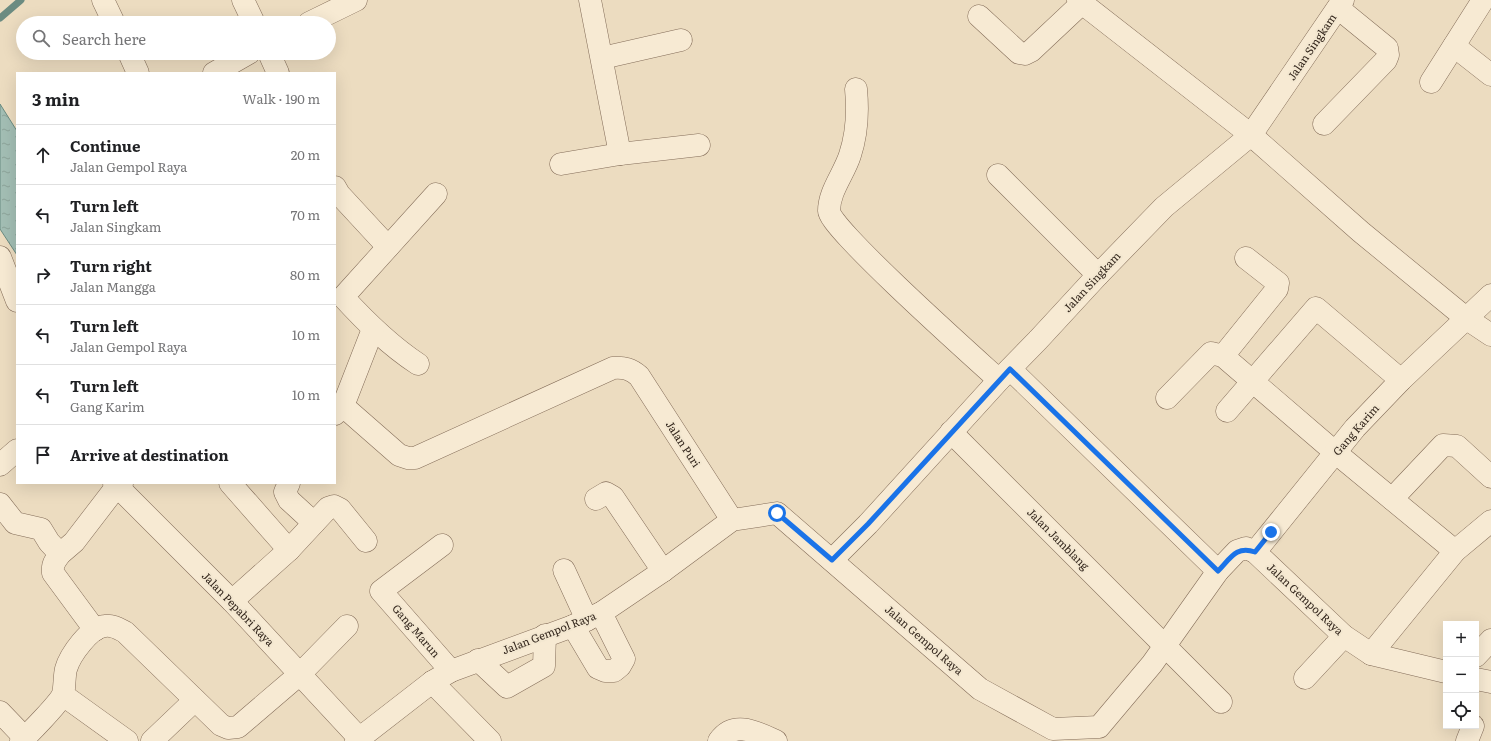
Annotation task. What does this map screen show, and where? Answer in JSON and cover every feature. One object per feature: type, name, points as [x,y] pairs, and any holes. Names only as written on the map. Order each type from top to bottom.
[{"type":"street","points":[[103,0],[111,16]]},
{"type":"street","points":[[243,0],[251,16]]},
{"type":"street","points":[[323,16],[356,0]]},
{"type":"street","points":[[590,0],[620,154]]},
{"type":"street","points":[[1431,82],[1483,0]]},
{"type":"street","points":[[979,16],[1019,53],[1025,54],[1031,51],[1080,2],[1251,134],[1361,232],[1467,319],[1491,335]]},
{"type":"street","points":[[1324,124],[1386,60],[1388,55],[1387,48],[1340,4]]},
{"type":"street","name":"Jalan Singkam","points":[[832,560],[868,524],[1004,374],[1164,207],[1251,134],[1340,4]]},
{"type":"street","points":[[602,58],[682,40]]},
{"type":"street","points":[[1454,46],[1491,75]]},
{"type":"street","points":[[132,60],[138,72]]},
{"type":"street","points":[[216,72],[237,60]]},
{"type":"street","points":[[272,60],[278,72]]},
{"type":"street","points":[[856,89],[858,112],[851,153],[830,198],[829,214],[839,229],[883,271],[1004,374],[1218,571]]},
{"type":"street","points":[[561,164],[620,154],[699,145]]},
{"type":"street","points":[[998,175],[1098,275]]},
{"type":"street","points":[[336,189],[339,194],[388,247]]},
{"type":"street","points":[[418,364],[399,351],[373,329],[339,293],[388,247],[436,194]]},
{"type":"street","points":[[0,257],[16,298]]},
{"type":"street","points":[[1223,356],[1277,289],[1278,283],[1246,258]]},
{"type":"street","name":"Gang Karim","points":[[1255,552],[1355,428],[1401,380],[1467,319],[1491,294]]},
{"type":"street","points":[[1228,411],[1252,380],[1316,308],[1401,380]]},
{"type":"street","points":[[339,410],[373,329]]},
{"type":"street","points":[[1167,398],[1211,353],[1223,356],[1336,453],[1455,551]]},
{"type":"street","name":"Jalan Puri","points":[[339,410],[399,454],[408,458],[415,458],[613,368],[624,367],[633,370],[640,376],[732,520]]},
{"type":"street","name":"Jalan Jamblang","points":[[951,432],[1221,702]]},
{"type":"street","points":[[1392,499],[1443,445],[1457,446],[1491,477]]},
{"type":"street","points":[[0,465],[16,451]]},
{"type":"street","points":[[95,630],[53,573],[52,566],[60,554],[74,542],[117,484]]},
{"type":"street","name":"Jalan Pepabri Raya","points":[[117,484],[232,601],[358,739]]},
{"type":"street","points":[[231,484],[289,550]]},
{"type":"street","points":[[289,484],[285,492],[289,500],[314,523]]},
{"type":"street","points":[[596,500],[606,493],[613,498],[663,571]]},
{"type":"street","points":[[0,504],[15,523],[41,529],[49,542],[60,554]]},
{"type":"street","points":[[232,601],[289,550],[328,508],[334,506],[340,509],[366,541]]},
{"type":"street","name":"Jalan Gempol Raya","points":[[358,739],[432,682],[451,671],[587,620],[663,571],[732,520],[777,513],[980,689],[1053,729],[1099,726],[1152,664],[1218,571],[1237,551],[1246,548],[1255,552],[1344,636],[1371,654],[1443,671]]},
{"type":"street","points":[[1371,654],[1455,551],[1491,521]]},
{"type":"street","name":"Gang Marun","points":[[442,545],[381,591],[451,671]]},
{"type":"street","points":[[564,570],[587,620]]},
{"type":"street","points":[[0,712],[23,739],[63,695],[63,684],[70,657],[77,647],[95,630],[104,626],[114,626],[125,632],[221,725],[228,728],[238,727],[300,674],[347,626]]},
{"type":"street","points":[[478,660],[507,687],[544,666],[545,635]]},
{"type":"street","points":[[1305,678],[1344,636]]},
{"type":"street","points":[[1479,653],[1491,640]]},
{"type":"street","points":[[1479,680],[1491,682]]},
{"type":"street","points":[[432,682],[490,741]]},
{"type":"street","points":[[63,695],[127,741]]},
{"type":"street","points":[[152,741],[195,700]]},
{"type":"street","points":[[719,741],[723,735],[733,729],[743,728],[776,741]]},
{"type":"street","points":[[1467,741],[1471,729]]},
{"type":"water","points":[[0,104],[16,129],[16,253],[0,229]]},
{"type":"waterway","points":[[0,18],[21,0]]},
{"type":"route","points":[[777,513],[832,560],[868,524],[998,380],[1010,369],[1218,571],[1237,551],[1246,548],[1255,552],[1271,532]]}]
